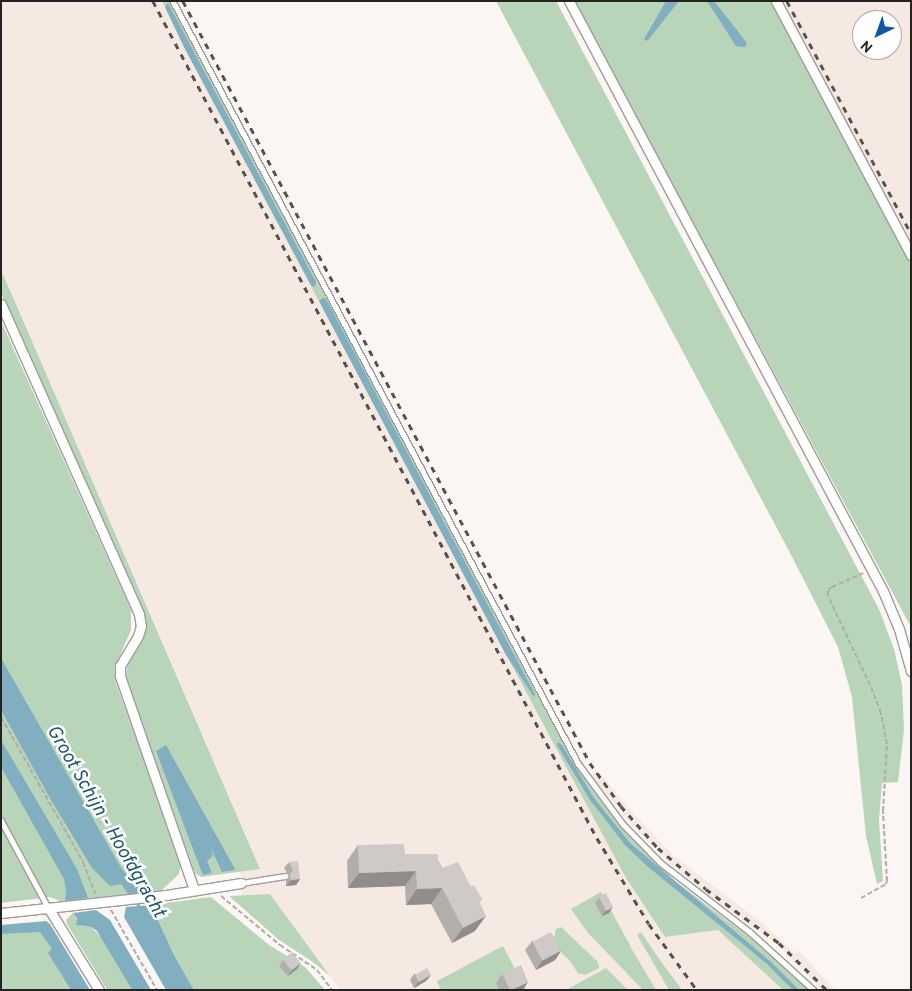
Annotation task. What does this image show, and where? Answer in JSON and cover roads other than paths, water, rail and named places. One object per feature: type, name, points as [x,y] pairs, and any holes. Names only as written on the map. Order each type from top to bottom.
[{"type":"street","points":[[569,1],[872,571],[899,629],[911,671]]},
{"type":"street","points":[[776,1],[911,255]]},
{"type":"street","points":[[1,304],[139,614],[141,626],[138,636],[122,662],[120,676],[194,890]]},
{"type":"street","points":[[1,913],[166,895],[240,883]]},
{"type":"street","points":[[53,908],[99,990]]},
{"type":"lane","points":[[174,1],[578,763],[623,824],[661,863],[750,932],[814,990]]},
{"type":"lane","points":[[1,820],[53,908]]},
{"type":"lane","points":[[240,883],[286,876]]},
{"type":"water","points":[[666,1],[679,1],[647,41],[644,39]]},
{"type":"water","points":[[707,1],[714,1],[747,43],[745,47],[736,46]]},
{"type":"water","points":[[168,3],[316,282],[315,287],[311,285],[184,47],[165,7]]},
{"type":"water","points":[[323,298],[326,299],[535,694],[534,697],[506,655],[319,301]]},
{"type":"water","points":[[1,658],[120,866],[133,884],[141,887],[143,892],[128,894],[121,884],[110,886],[92,868],[51,800],[1,710]]},
{"type":"water","points":[[1,740],[77,869],[88,898],[65,901],[64,879],[1,767]]},
{"type":"water","points":[[558,742],[562,745],[594,798],[630,843],[771,962],[799,990],[793,990],[767,964],[647,866],[625,845],[590,800],[557,745]]},
{"type":"water","points":[[166,745],[235,870],[222,872],[211,848],[213,856],[207,861],[212,873],[204,875],[202,873],[156,751]]},
{"type":"water","name":"Groot Schijn - Hoofdgracht","points":[[151,905],[174,955],[194,990],[166,990],[124,917],[126,907]]},
{"type":"water","points":[[96,910],[110,920],[151,990],[132,990],[97,931],[91,927],[76,925],[77,919],[73,913]]},
{"type":"water","points":[[46,921],[50,924],[90,990],[71,990],[48,953],[52,949],[40,932],[1,934],[1,925]]},
{"type":"waterway","name":"Groot Schijn - Hoofdgracht","points":[[132,891],[140,908]]},
{"type":"railway","points":[[153,1],[597,838],[649,924],[697,990]]},
{"type":"railway","points":[[183,1],[590,763],[621,806],[658,848],[706,889],[779,943],[827,990]]},
{"type":"railway","points":[[787,1],[911,233]]}]
